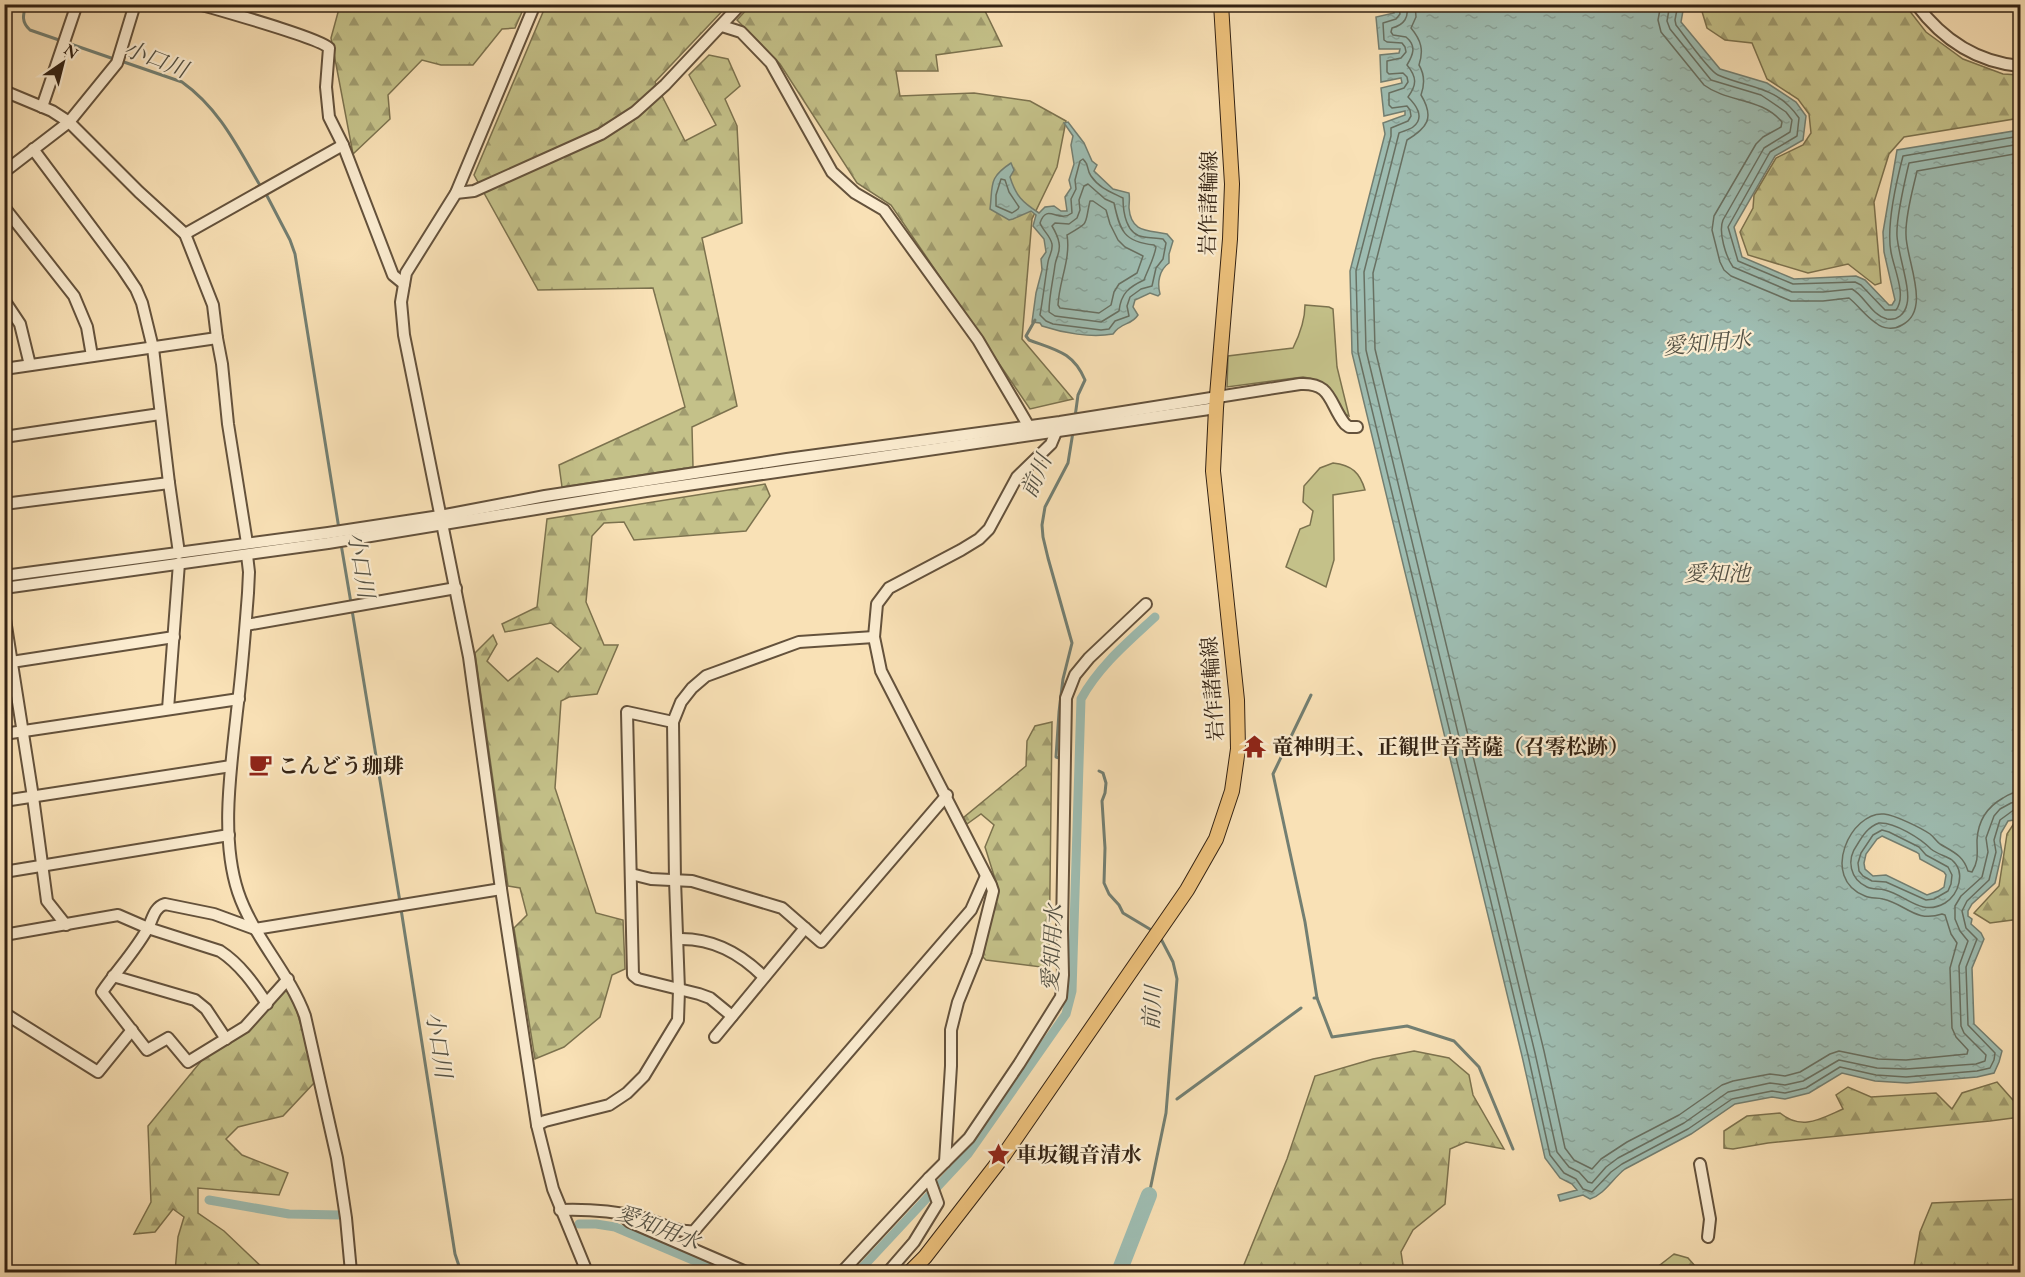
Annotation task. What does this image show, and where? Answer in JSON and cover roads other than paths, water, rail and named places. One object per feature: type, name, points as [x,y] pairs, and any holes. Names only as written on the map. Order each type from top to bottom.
[{"type":"main road","name":"岩作諸輪線","points":[[910,1272],[925,1257],[1004,1155],[1157,933],[1201,867],[1216,839],[1232,791],[1238,749],[1237,700],[1213,471],[1226,303],[1232,184],[1221,4]]},
{"type":"street","points":[[42,107],[77,4]]},
{"type":"street","points":[[4,172],[69,122],[118,60],[135,4]]},
{"type":"street","points":[[200,4],[326,44],[329,48],[326,87],[329,117],[343,145],[393,275],[404,284]]},
{"type":"street","points":[[535,4],[456,193],[411,263],[401,302],[404,335],[470,657],[501,889],[537,1125],[546,1166],[560,1210],[587,1272]]},
{"type":"street","points":[[456,193],[474,191],[601,134],[635,112],[722,26],[741,4]]},
{"type":"street","points":[[1916,4],[1942,34],[1965,49],[1993,61],[2020,66]]},
{"type":"street","points":[[722,26],[741,32],[771,63],[832,172],[855,193],[884,210],[978,340],[1028,425]]},
{"type":"street","points":[[4,91],[42,107],[69,122],[185,234],[213,304],[228,424],[247,543]]},
{"type":"street","points":[[185,234],[343,145]]},
{"type":"street","points":[[33,149],[136,289],[144,310],[153,348],[179,558],[168,709]]},
{"type":"street","points":[[4,207],[74,296],[87,327],[92,356]]},
{"type":"street","points":[[4,300],[20,324],[30,365]]},
{"type":"street","points":[[4,369],[217,338]]},
{"type":"street","points":[[4,576],[179,558],[247,555],[380,530],[1056,432],[1217,403],[1300,384],[1313,384],[1327,392],[1345,424],[1349,427],[1357,427]]},
{"type":"street","points":[[441,521],[545,496],[741,466],[1028,425],[1217,403]]},
{"type":"street","points":[[4,437],[160,414]]},
{"type":"street","points":[[945,1162],[951,1030],[958,1002],[977,955],[993,891],[992,885],[881,671],[874,637],[877,604],[889,588],[979,539],[996,518],[1017,477],[1050,444],[1056,432]]},
{"type":"street","points":[[4,504],[169,483]]},
{"type":"street","points":[[4,588],[179,558],[247,543],[328,538]]},
{"type":"street","points":[[247,555],[249,572],[246,624],[231,766],[229,835],[231,871],[239,896],[255,929],[299,998],[305,1016],[337,1158],[351,1272]]},
{"type":"street","points":[[246,624],[456,588]]},
{"type":"street","points":[[842,1272],[969,1138],[1061,997],[1066,698],[1076,675],[1089,658],[1146,604]]},
{"type":"street","points":[[4,613],[8,662],[23,731],[44,866],[47,901],[66,925]]},
{"type":"street","points":[[537,1125],[545,1120],[609,1105],[637,1085],[678,1020],[673,722],[681,702],[706,676],[799,642],[874,637]]},
{"type":"street","points":[[8,662],[174,638]]},
{"type":"street","points":[[4,734],[238,699]]},
{"type":"street","points":[[673,722],[627,712],[633,975],[638,979],[710,998],[732,1016]]},
{"type":"street","points":[[4,801],[231,766]]},
{"type":"street","points":[[631,874],[651,879],[692,881],[782,908],[821,942],[946,795]]},
{"type":"street","points":[[4,872],[229,835]]},
{"type":"street","points":[[560,1210],[590,1209],[643,1218],[684,1232],[694,1231],[971,910],[986,876]]},
{"type":"street","points":[[288,979],[245,1027],[188,1062],[168,1038],[147,1050],[102,992],[148,928],[160,905],[165,904],[214,914],[255,929],[501,889]]},
{"type":"street","points":[[4,935],[118,915],[148,928],[220,951],[231,958],[267,1004]]},
{"type":"street","points":[[715,1037],[805,928]]},
{"type":"street","points":[[678,939],[710,942],[724,947],[753,966],[764,977]]},
{"type":"street","points":[[113,976],[195,1000],[206,1009],[226,1040]]},
{"type":"street","points":[[4,1013],[98,1072],[132,1030]]},
{"type":"street","points":[[1700,1164],[1710,1219],[1708,1237]]},
{"type":"street","points":[[888,1272],[914,1242],[938,1203],[929,1178]]},
{"type":"street","points":[[620,1214],[630,1222],[746,1272]]},
{"type":"water","name":"愛知池","points":[[1375,5],[1684,5],[1681,22],[1720,69],[1767,83],[1796,102],[1806,116],[1803,140],[1775,156],[1734,227],[1742,257],[1794,279],[1856,276],[1865,280],[1889,305],[1892,305],[1895,300],[1884,252],[1883,232],[1897,150],[2020,130],[2020,804],[2018,815],[2014,820],[2008,821],[2001,833],[2002,852],[1995,883],[1972,904],[1968,911],[1968,916],[1972,919],[1971,924],[1984,939],[1972,968],[1974,1024],[2002,1051],[1994,1073],[1977,1077],[1907,1083],[1875,1081],[1842,1073],[1809,1093],[1785,1099],[1772,1097],[1735,1104],[1691,1134],[1625,1169],[1595,1197],[1590,1199],[1583,1195],[1560,1201],[1558,1195],[1577,1190],[1572,1184],[1560,1178],[1545,1158],[1352,353],[1350,271],[1385,134],[1383,123],[1405,115],[1405,111],[1384,116],[1381,88],[1402,83],[1401,78],[1381,82],[1380,55],[1399,53],[1400,49],[1379,49],[1376,17],[1394,13],[1393,10],[1375,11]],"holes":[[[1882,836],[1916,852],[1920,859],[1944,872],[1946,875],[1944,887],[1927,895],[1886,875],[1873,876],[1865,869],[1866,854]]]},
{"type":"water","points":[[1068,122],[1084,143],[1092,161],[1097,165],[1094,171],[1113,189],[1129,193],[1130,216],[1133,222],[1147,231],[1167,234],[1173,241],[1169,263],[1163,269],[1160,277],[1160,294],[1158,296],[1150,293],[1135,300],[1133,307],[1138,315],[1113,334],[1077,334],[1050,329],[1040,323],[1032,322],[1042,270],[1041,259],[1046,252],[1044,239],[1033,226],[1036,215],[1031,211],[1009,220],[990,209],[995,178],[1011,163],[1014,170],[1010,177],[1012,184],[1020,198],[1028,205],[1039,213],[1045,207],[1054,206],[1061,211],[1067,211],[1065,197],[1071,188],[1069,180],[1074,164],[1071,145],[1073,136],[1064,123]]},
{"type":"waterway","name":"小口川","points":[[26,4],[24,18],[30,30],[114,59]]},
{"type":"waterway","name":"小口川","points":[[121,61],[182,82],[195,93],[218,117],[261,187]]},
{"type":"waterway","name":"小口川","points":[[265,192],[295,254],[339,529]]},
{"type":"waterway","name":"前川","points":[[1035,320],[1026,336],[1029,340],[1063,353],[1075,363],[1085,380],[1078,395],[1075,417]]},
{"type":"waterway","name":"前川","points":[[1059,758],[1056,757],[1059,712],[1063,679],[1072,643],[1048,558],[1042,525],[1045,507],[1068,463],[1073,432]]},
{"type":"waterway","name":"小口川","points":[[341,544],[351,603]]},
{"type":"waterway","name":"小口川","points":[[352,610],[400,902]]},
{"type":"waterway","name":"愛知用水","points":[[858,1272],[968,1154],[1066,1014],[1072,991],[1081,699],[1105,665],[1155,617]]},
{"type":"waterway","points":[[1311,695],[1273,774],[1305,922],[1317,998],[1314,998]]},
{"type":"waterway","name":"前川","points":[[1099,771],[1103,773],[1106,783],[1102,801],[1105,848],[1104,883],[1123,913],[1153,931]]},
{"type":"waterway","name":"小口川","points":[[401,909],[455,1254],[461,1272]]},
{"type":"waterway","name":"前川","points":[[1149,1195],[1166,1113],[1177,979],[1173,962],[1160,937]]},
{"type":"waterway","points":[[1317,998],[1332,1037],[1407,1026],[1454,1041],[1479,1067],[1513,1149]]},
{"type":"waterway","points":[[1177,1099],[1301,1008]]},
{"type":"waterway","name":"前川","points":[[1119,1272],[1149,1195]]},
{"type":"waterway","name":"愛知用水","points":[[209,1200],[289,1214],[340,1215]]},
{"type":"waterway","name":"愛知用水","points":[[579,1224],[615,1227],[721,1272]]},
{"type":"place","name":"竜神明王、正観世音菩薩（召零松跡）","points":[[1254,746]]},
{"type":"place","name":"こんどう珈琲","points":[[260,765]]},
{"type":"place","name":"車坂観音清水","points":[[998,1154]]}]
